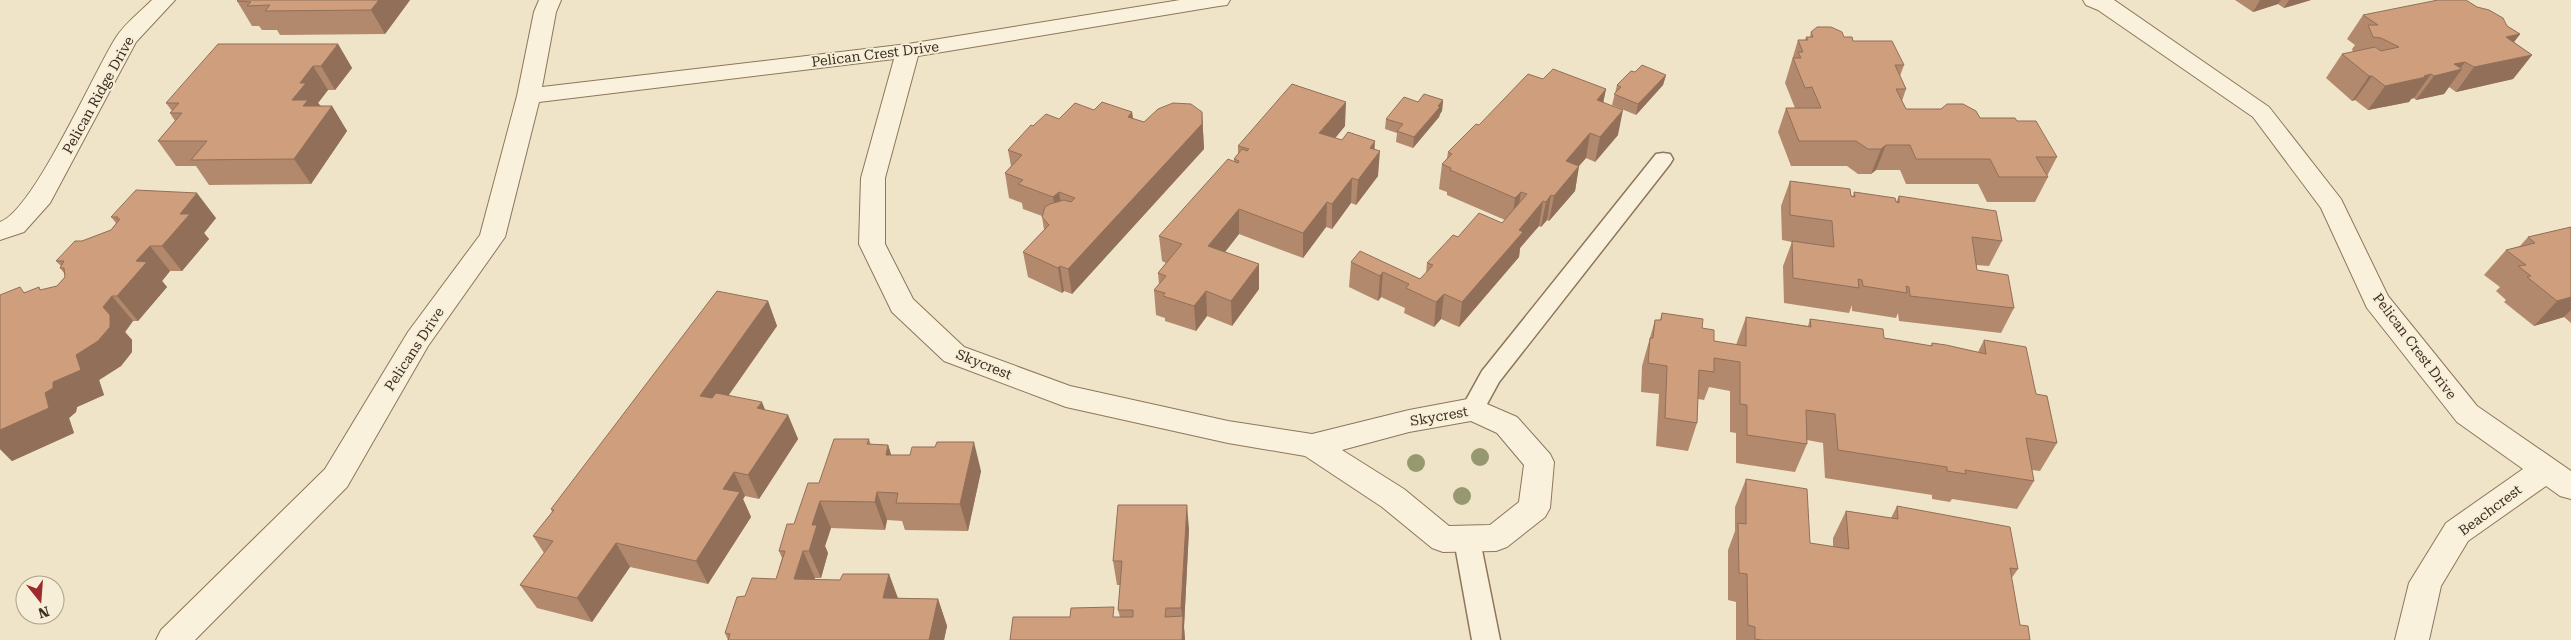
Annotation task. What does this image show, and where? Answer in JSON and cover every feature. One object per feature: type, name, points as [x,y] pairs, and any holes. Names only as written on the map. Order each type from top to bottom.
[{"type":"street","name":"Pelican Ridge Drive","points":[[0,231],[15,226],[41,197],[126,39],[164,0]]},
{"type":"street","name":"Pelicans Drive","points":[[173,640],[336,478],[418,339],[492,237],[529,96],[545,12],[550,0]]},
{"type":"street","name":"Pelican Crest Drive","points":[[529,96],[908,51],[1219,0]]},
{"type":"street","name":"Pelican Crest Drive","points":[[2094,0],[2106,5],[2261,112],[2332,205],[2377,300],[2467,414],[2544,470],[2571,487]]},
{"type":"street","name":"Skycrest","points":[[908,51],[873,178],[872,244],[902,305],[954,354],[1066,396],[1228,432],[1312,446],[1393,498],[1443,539],[1496,538],[1534,508],[1539,462],[1507,425],[1473,409],[1409,421],[1312,446]]},
{"type":"street","name":"Beachcrest","points":[[2412,640],[2425,583],[2457,532],[2544,470]]},
{"type":"lane","points":[[1473,409],[1490,377],[1663,159]]},
{"type":"lane","points":[[1467,540],[1486,640]]},
{"type":"building","points":[[238,0],[379,0],[371,10],[265,11],[270,5],[247,6],[251,2]]},
{"type":"building","points":[[2438,0],[2466,0],[2503,18],[2507,26],[2520,34],[2506,37],[2532,55],[2474,67],[2465,62],[2454,64],[2462,69],[2434,76],[2431,74],[2424,76],[2426,77],[2385,86],[2372,76],[2369,76],[2342,54],[2375,47],[2381,51],[2399,47],[2381,38],[2373,37],[2368,25],[2378,25],[2363,15]]},
{"type":"building","points":[[1817,27],[1831,27],[1842,32],[1844,37],[1852,37],[1853,41],[1892,41],[1904,65],[1895,65],[1906,89],[1896,89],[1906,109],[1941,109],[1947,104],[1963,104],[1976,111],[1980,118],[2015,118],[2017,121],[2036,121],[2057,157],[2036,157],[2048,177],[1999,177],[1990,159],[1916,159],[1910,145],[1886,145],[1881,149],[1868,149],[1856,141],[1799,141],[1786,108],[1821,108],[1812,87],[1805,88],[1793,58],[1801,58],[1798,52],[1803,52],[1798,40],[1808,40],[1806,37],[1813,37],[1811,32]]},
{"type":"building","points":[[218,44],[338,44],[321,66],[313,66],[300,83],[306,83],[292,100],[308,100],[303,106],[332,106],[294,159],[191,160],[207,141],[158,141],[182,113],[170,113],[179,103],[166,103]]},
{"type":"building","points":[[1642,65],[1666,75],[1638,104],[1614,94],[1621,87],[1617,85],[1631,71],[1635,72]]},
{"type":"building","points":[[1553,69],[1606,89],[1597,100],[1623,110],[1600,137],[1590,133],[1566,161],[1579,166],[1554,196],[1551,195],[1546,202],[1543,201],[1519,230],[1523,232],[1462,302],[1444,294],[1436,302],[1406,288],[1409,284],[1383,272],[1380,276],[1351,262],[1360,251],[1420,279],[1433,265],[1427,263],[1453,235],[1458,237],[1479,213],[1502,223],[1527,194],[1521,192],[1515,198],[1450,170],[1451,168],[1442,164],[1452,154],[1448,152],[1476,124],[1479,125],[1528,74],[1543,79]]},
{"type":"building","points":[[1292,84],[1346,102],[1319,133],[1342,140],[1348,132],[1375,141],[1370,148],[1380,151],[1358,180],[1352,178],[1332,204],[1327,202],[1303,233],[1239,209],[1208,246],[1259,264],[1231,301],[1206,291],[1194,306],[1163,296],[1165,293],[1154,290],[1166,276],[1158,273],[1182,244],[1159,236],[1228,159],[1238,163],[1239,161],[1234,159],[1242,149],[1247,151],[1249,149],[1238,146]]},
{"type":"building","points":[[1424,94],[1443,100],[1438,106],[1440,107],[1414,137],[1397,131],[1403,124],[1386,119],[1404,97],[1418,102]]},
{"type":"building","points":[[1102,102],[1132,112],[1128,117],[1144,122],[1158,109],[1173,103],[1191,104],[1202,112],[1202,124],[1068,269],[1060,266],[1058,268],[1023,252],[1049,225],[1042,217],[1045,207],[1064,200],[1071,202],[1075,198],[1059,192],[1053,197],[1018,184],[1023,180],[1005,173],[1022,155],[1008,150],[1031,125],[1033,126],[1046,114],[1059,119],[1075,103],[1094,110]]},
{"type":"building","points":[[1790,181],[1850,189],[1851,196],[1855,197],[1854,192],[1895,198],[1896,202],[1899,203],[1899,196],[1996,211],[2002,241],[1972,237],[1977,270],[2008,275],[2014,308],[1910,296],[1909,287],[1906,286],[1907,293],[1863,286],[1862,280],[1858,279],[1859,288],[1793,278],[1792,241],[1834,247],[1832,221],[1790,215]]},
{"type":"building","points":[[136,190],[197,193],[180,214],[190,214],[162,246],[150,246],[136,261],[147,262],[117,296],[112,296],[103,307],[110,315],[110,327],[98,341],[76,355],[81,370],[53,382],[53,388],[45,393],[49,408],[0,430],[0,295],[20,287],[24,293],[39,287],[40,290],[57,286],[65,277],[64,268],[60,268],[64,261],[56,261],[75,241],[82,241],[111,230],[120,219],[116,219],[118,217],[111,217]]},
{"type":"building","points":[[2571,227],[2571,297],[2557,301],[2527,277],[2531,276],[2518,266],[2526,265],[2506,250],[2535,243],[2528,237]]},
{"type":"building","points":[[717,291],[768,301],[700,396],[712,398],[716,393],[762,402],[757,408],[788,415],[748,475],[734,472],[723,489],[740,492],[696,561],[616,543],[577,598],[520,585],[553,541],[533,536],[554,510],[551,509]]},
{"type":"building","points":[[1662,313],[1703,319],[1702,328],[1714,330],[1714,341],[1746,346],[1746,317],[1811,327],[1810,319],[1883,329],[1884,338],[1932,346],[1932,343],[1946,345],[1986,354],[1984,340],[2026,347],[2036,394],[2047,396],[2057,443],[2026,438],[2034,481],[1965,470],[1966,474],[1947,471],[1947,467],[1838,450],[1835,414],[1806,410],[1807,444],[1747,435],[1747,405],[1740,404],[1740,362],[1714,358],[1714,372],[1699,370],[1697,423],[1665,418],[1667,366],[1648,363],[1650,338],[1653,338],[1655,320],[1661,320]]},
{"type":"building","points":[[834,439],[869,439],[867,444],[888,445],[886,455],[910,455],[912,447],[935,447],[937,442],[974,442],[960,504],[896,503],[898,493],[877,492],[875,502],[820,501],[812,525],[817,525],[809,551],[803,551],[794,579],[840,580],[843,574],[889,574],[883,598],[938,599],[929,640],[728,640],[730,634],[725,633],[737,597],[745,596],[752,578],[776,579],[785,551],[779,551],[787,524],[794,524],[808,483],[819,483]]},
{"type":"building","points":[[1746,479],[1807,489],[1810,543],[1849,549],[1846,511],[1898,519],[1897,506],[2010,527],[2018,569],[2010,568],[2020,625],[2028,626],[2030,640],[1755,639],[1755,627],[1748,625],[1747,574],[1739,573],[1738,523],[1746,524]]},
{"type":"building","points":[[1118,505],[1187,505],[1181,608],[1166,608],[1165,617],[1183,616],[1182,640],[1010,640],[1013,617],[1070,617],[1071,608],[1114,607],[1113,617],[1133,617],[1133,610],[1118,610],[1122,561],[1113,561]]}]
